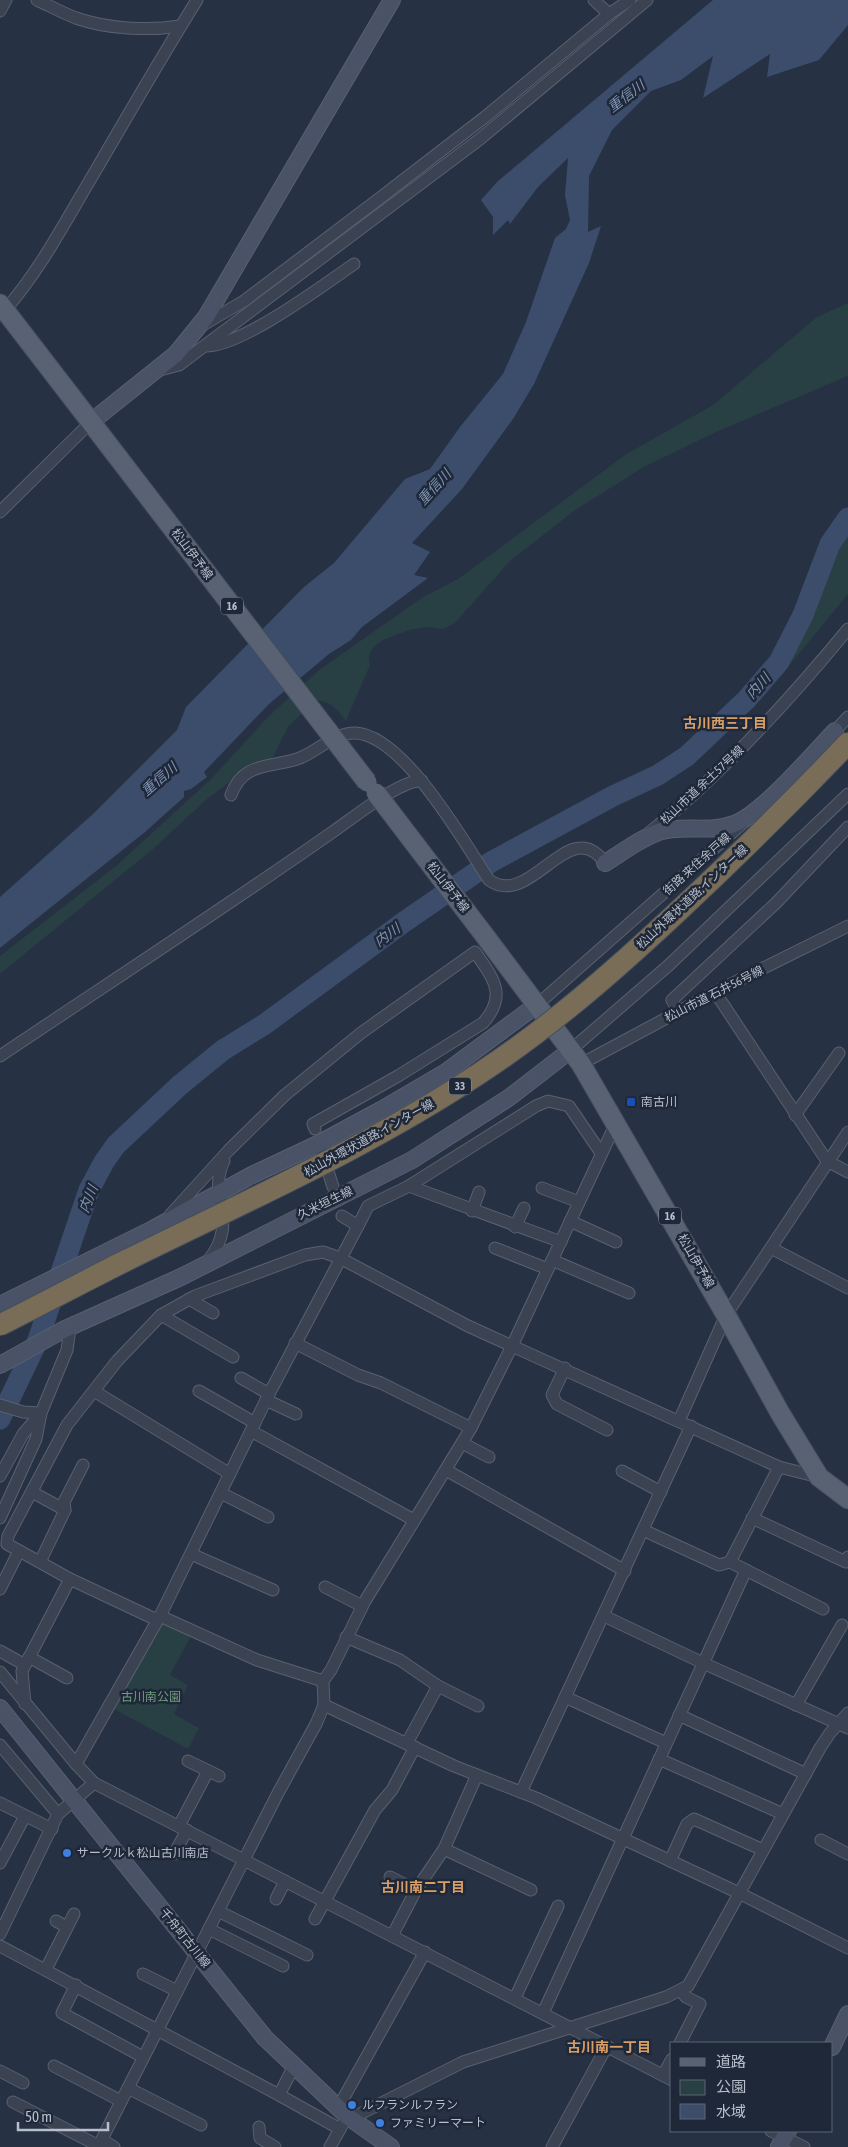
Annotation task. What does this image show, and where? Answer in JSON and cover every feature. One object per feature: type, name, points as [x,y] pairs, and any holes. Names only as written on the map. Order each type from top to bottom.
[{"type":"highway","name":"松山外環状道路;インター線","points":[[0,1325],[126,1261],[265,1195],[407,1119],[481,1073],[577,1002],[635,951],[728,864],[844,740]]},
{"type":"main road","name":"松山伊予線","points":[[2,307],[577,1056],[780,1413],[819,1477],[848,1499]]},
{"type":"street","points":[[0,10],[6,0]]},
{"type":"street","points":[[37,0],[77,18],[99,23],[159,29],[180,26]]},
{"type":"street","points":[[2,307],[29,282],[70,218],[180,26],[197,0]]},
{"type":"street","points":[[0,512],[176,354],[198,328],[392,0]]},
{"type":"street","points":[[594,0],[609,14]]},
{"type":"street","points":[[198,328],[244,301],[348,223],[485,117],[609,14],[630,0]]},
{"type":"street","points":[[154,372],[179,365],[480,139],[646,0]]},
{"type":"street","points":[[205,346],[216,346],[247,333],[354,264]]},
{"type":"street","name":"松山市道 余土57号線","points":[[605,863],[635,844],[665,820],[762,730],[848,629]]},
{"type":"street","name":"街路 来住余戸線","points":[[538,1004],[760,808],[844,740],[848,717]]},
{"type":"street","points":[[231,795],[235,784],[245,774],[256,768],[296,759],[346,734],[366,736],[388,746],[422,781],[489,880],[497,885],[506,888],[517,884],[570,850],[580,847],[596,851],[605,863]]},
{"type":"street","points":[[0,1056],[263,881],[366,807],[408,784],[422,781]]},
{"type":"street","points":[[577,1056],[848,794]]},
{"type":"street","points":[[635,844],[661,832],[736,824],[760,808]]},
{"type":"street","points":[[678,1012],[672,1000],[776,903],[848,827]]},
{"type":"street","name":"松山市道 石井56号線","points":[[577,1056],[678,1012],[714,992],[848,926]]},
{"type":"street","points":[[153,1230],[177,1208],[229,1150],[285,1095],[362,1033],[475,952],[494,980],[496,989],[496,1000],[492,1013],[483,1023],[398,1076],[313,1124],[315,1129]]},
{"type":"street","points":[[714,992],[827,1161],[848,1172]]},
{"type":"street","points":[[0,1305],[153,1230],[252,1175],[318,1144],[446,1072],[538,1004]]},
{"type":"street","points":[[795,1115],[839,1053]]},
{"type":"street","name":"久米垣生線","points":[[0,1365],[66,1329],[206,1264],[412,1160],[577,1056]]},
{"type":"street","points":[[76,1764],[159,1618],[295,1343],[368,1206],[409,1186],[536,1106],[548,1101],[569,1106],[601,1153]]},
{"type":"street","points":[[100,2144],[208,1929],[316,1724],[324,1704],[323,1681],[331,1670],[362,1606],[470,1428],[513,1344],[616,1123]]},
{"type":"street","points":[[679,1421],[726,1315],[848,1132]]},
{"type":"street","points":[[206,1264],[219,1247],[223,1229],[219,1194],[219,1171],[229,1150]]},
{"type":"street","points":[[322,1152],[333,1188]]},
{"type":"street","points":[[409,1186],[472,1211],[561,1242]]},
{"type":"street","points":[[542,1188],[579,1202]]},
{"type":"street","points":[[472,1211],[479,1192]]},
{"type":"street","points":[[516,1227],[524,1208]]},
{"type":"street","points":[[342,1216],[358,1226]]},
{"type":"street","points":[[570,1221],[616,1242]]},
{"type":"street","points":[[495,1248],[629,1293]]},
{"type":"street","points":[[771,1248],[848,1288]]},
{"type":"street","points":[[323,1681],[257,1660],[159,1618],[70,1579],[7,1544],[4,1534],[32,1492],[67,1424],[116,1361],[161,1315],[189,1299],[305,1255],[324,1252],[340,1258],[468,1326],[513,1344],[778,1466],[819,1477]]},
{"type":"street","points":[[189,1299],[213,1313]]},
{"type":"street","points":[[161,1315],[233,1357]]},
{"type":"street","points":[[0,1518],[32,1448],[41,1413],[66,1350],[66,1329]]},
{"type":"street","points":[[295,1343],[358,1376],[381,1383],[470,1428]]},
{"type":"street","points":[[565,1368],[552,1395],[557,1404],[607,1430]]},
{"type":"street","points":[[241,1378],[296,1414]]},
{"type":"street","points":[[94,1391],[230,1474]]},
{"type":"street","points":[[199,1391],[253,1427],[414,1520]]},
{"type":"street","points":[[0,1406],[23,1412],[41,1413]]},
{"type":"street","points":[[0,1476],[23,1434],[41,1413]]},
{"type":"street","points":[[521,1792],[691,1426]]},
{"type":"street","points":[[462,1443],[489,1457]]},
{"type":"street","points":[[40,1562],[65,1510],[64,1502],[83,1465]]},
{"type":"street","points":[[730,1562],[778,1466]]},
{"type":"street","points":[[446,1470],[625,1571]]},
{"type":"street","points":[[622,1471],[660,1492]]},
{"type":"street","points":[[32,1492],[65,1510]]},
{"type":"street","points":[[221,1493],[268,1517]]},
{"type":"street","points":[[752,1518],[847,1561]]},
{"type":"street","points":[[643,1530],[719,1565],[730,1562],[822,1609]]},
{"type":"street","points":[[0,1588],[19,1551]]},
{"type":"street","points":[[191,1554],[273,1590]]},
{"type":"street","points":[[543,2012],[746,1570]]},
{"type":"street","points":[[25,1704],[22,1671],[70,1579]]},
{"type":"street","points":[[325,1587],[362,1606]]},
{"type":"street","points":[[604,1616],[843,1726]]},
{"type":"street","points":[[796,1705],[842,1625]]},
{"type":"street","points":[[346,1637],[400,1660],[438,1686],[478,1706]]},
{"type":"street","points":[[0,1651],[27,1660],[67,1678]]},
{"type":"street","points":[[0,1672],[94,1784],[543,2012],[667,2078]]},
{"type":"street","points":[[315,1919],[375,1810],[392,1790],[438,1686]]},
{"type":"street","points":[[565,1697],[666,1743]]},
{"type":"street","points":[[324,1704],[411,1745],[622,1838],[739,1893],[848,1948]]},
{"type":"street","name":"千舟町古川線","points":[[0,1708],[265,2038],[344,2118],[391,2147]]},
{"type":"street","points":[[0,1946],[279,2095],[344,2118],[463,2062],[573,2028],[681,1991],[688,1986],[806,1774],[843,1726],[848,1713]]},
{"type":"street","points":[[679,1715],[806,1774]]},
{"type":"street","points":[[0,1744],[58,1814]]},
{"type":"street","points":[[0,1758],[18,1765]]},
{"type":"street","points":[[659,1759],[783,1814]]},
{"type":"street","points":[[188,1761],[219,1776]]},
{"type":"street","points":[[174,1854],[183,1828],[208,1771]]},
{"type":"street","points":[[392,1936],[416,1890],[444,1849],[478,1775]]},
{"type":"street","points":[[0,1934],[58,1814],[94,1784]]},
{"type":"street","points":[[0,1803],[52,1829]]},
{"type":"street","points":[[0,1863],[25,1816]]},
{"type":"street","points":[[670,1861],[688,1824],[694,1819],[763,1850]]},
{"type":"street","points":[[821,1840],[848,1854]]},
{"type":"street","points":[[444,1849],[506,1885],[531,1890]]},
{"type":"street","points":[[390,1876],[416,1890]]},
{"type":"street","points":[[276,1899],[285,1881]]},
{"type":"street","points":[[515,1998],[558,1906]]},
{"type":"street","points":[[218,1911],[307,1955]]},
{"type":"street","points":[[46,1969],[74,1914]]},
{"type":"street","points":[[56,1921],[67,1927]]},
{"type":"street","points":[[208,1929],[283,1966]]},
{"type":"street","points":[[330,2147],[425,1952]]},
{"type":"street","points":[[143,1974],[177,1991]]},
{"type":"street","points":[[76,1985],[62,2013],[143,2058]]},
{"type":"street","points":[[681,1991],[686,1997],[700,2004],[681,2042]]},
{"type":"street","points":[[833,2045],[848,2014]]},
{"type":"street","points":[[552,2147],[606,2046]]},
{"type":"street","points":[[54,2066],[121,2101]]},
{"type":"street","points":[[279,2095],[294,2066]]},
{"type":"street","points":[[0,2071],[23,2083]]},
{"type":"street","points":[[128,2088],[201,2126]]},
{"type":"street","points":[[13,2102],[100,2144],[114,2147]]},
{"type":"street","points":[[259,2127],[260,2138],[275,2147]]},
{"type":"street","points":[[781,2137],[804,2147]]},
{"type":"green space","points":[[848,303],[848,376],[716,432],[642,468],[574,511],[510,561],[455,623],[443,629],[427,627],[409,630],[383,640],[374,647],[369,655],[370,665],[346,721],[330,704],[316,700],[288,727],[272,759],[254,763],[206,800],[153,849],[0,974],[0,956],[116,866],[211,779],[267,718],[319,670],[423,597],[458,579],[625,455],[713,405],[817,317]]},
{"type":"green space","points":[[848,528],[848,594],[788,667],[827,576],[835,545]]},
{"type":"green space","name":"古川南公園","points":[[161,1622],[191,1636],[170,1675],[188,1685],[174,1714],[199,1728],[188,1749],[112,1708]]},
{"type":"water","name":"重信川","points":[[713,0],[848,0],[848,25],[819,60],[767,77],[770,54],[703,98],[713,56],[681,80],[651,91],[612,130],[589,176],[588,232],[601,226],[589,263],[534,384],[513,419],[462,489],[412,543],[430,552],[414,575],[428,578],[362,627],[351,640],[329,654],[269,704],[204,772],[207,777],[191,789],[184,791],[184,797],[145,832],[0,948],[0,897],[93,814],[177,730],[186,707],[304,587],[334,563],[405,479],[430,469],[460,427],[503,374],[526,322],[555,238],[566,229],[570,220],[565,195],[568,158],[538,187],[510,224],[508,220],[493,235],[493,217],[481,200],[497,182]]},
{"type":"waterway","name":"内川","points":[[0,1419],[38,1340],[89,1190],[104,1162],[116,1145],[180,1085],[223,1050],[265,1024],[404,922],[491,862],[613,796],[658,775],[687,756],[747,699],[779,662],[803,615],[830,544],[848,518]]},
{"type":"place","name":"南古川","points":[[631,1102]]},
{"type":"place","name":"サークルｋ松山古川南店","points":[[67,1853]]},
{"type":"place","name":"ルフランルフラン","points":[[352,2105]]},
{"type":"place","name":"ファミリーマート","points":[[380,2123]]},
{"type":"district","name":"古川西三丁目","points":[[725,723]]},
{"type":"district","name":"古川南二丁目","points":[[423,1887]]},
{"type":"district","name":"古川南一丁目","points":[[609,2047]]}]
